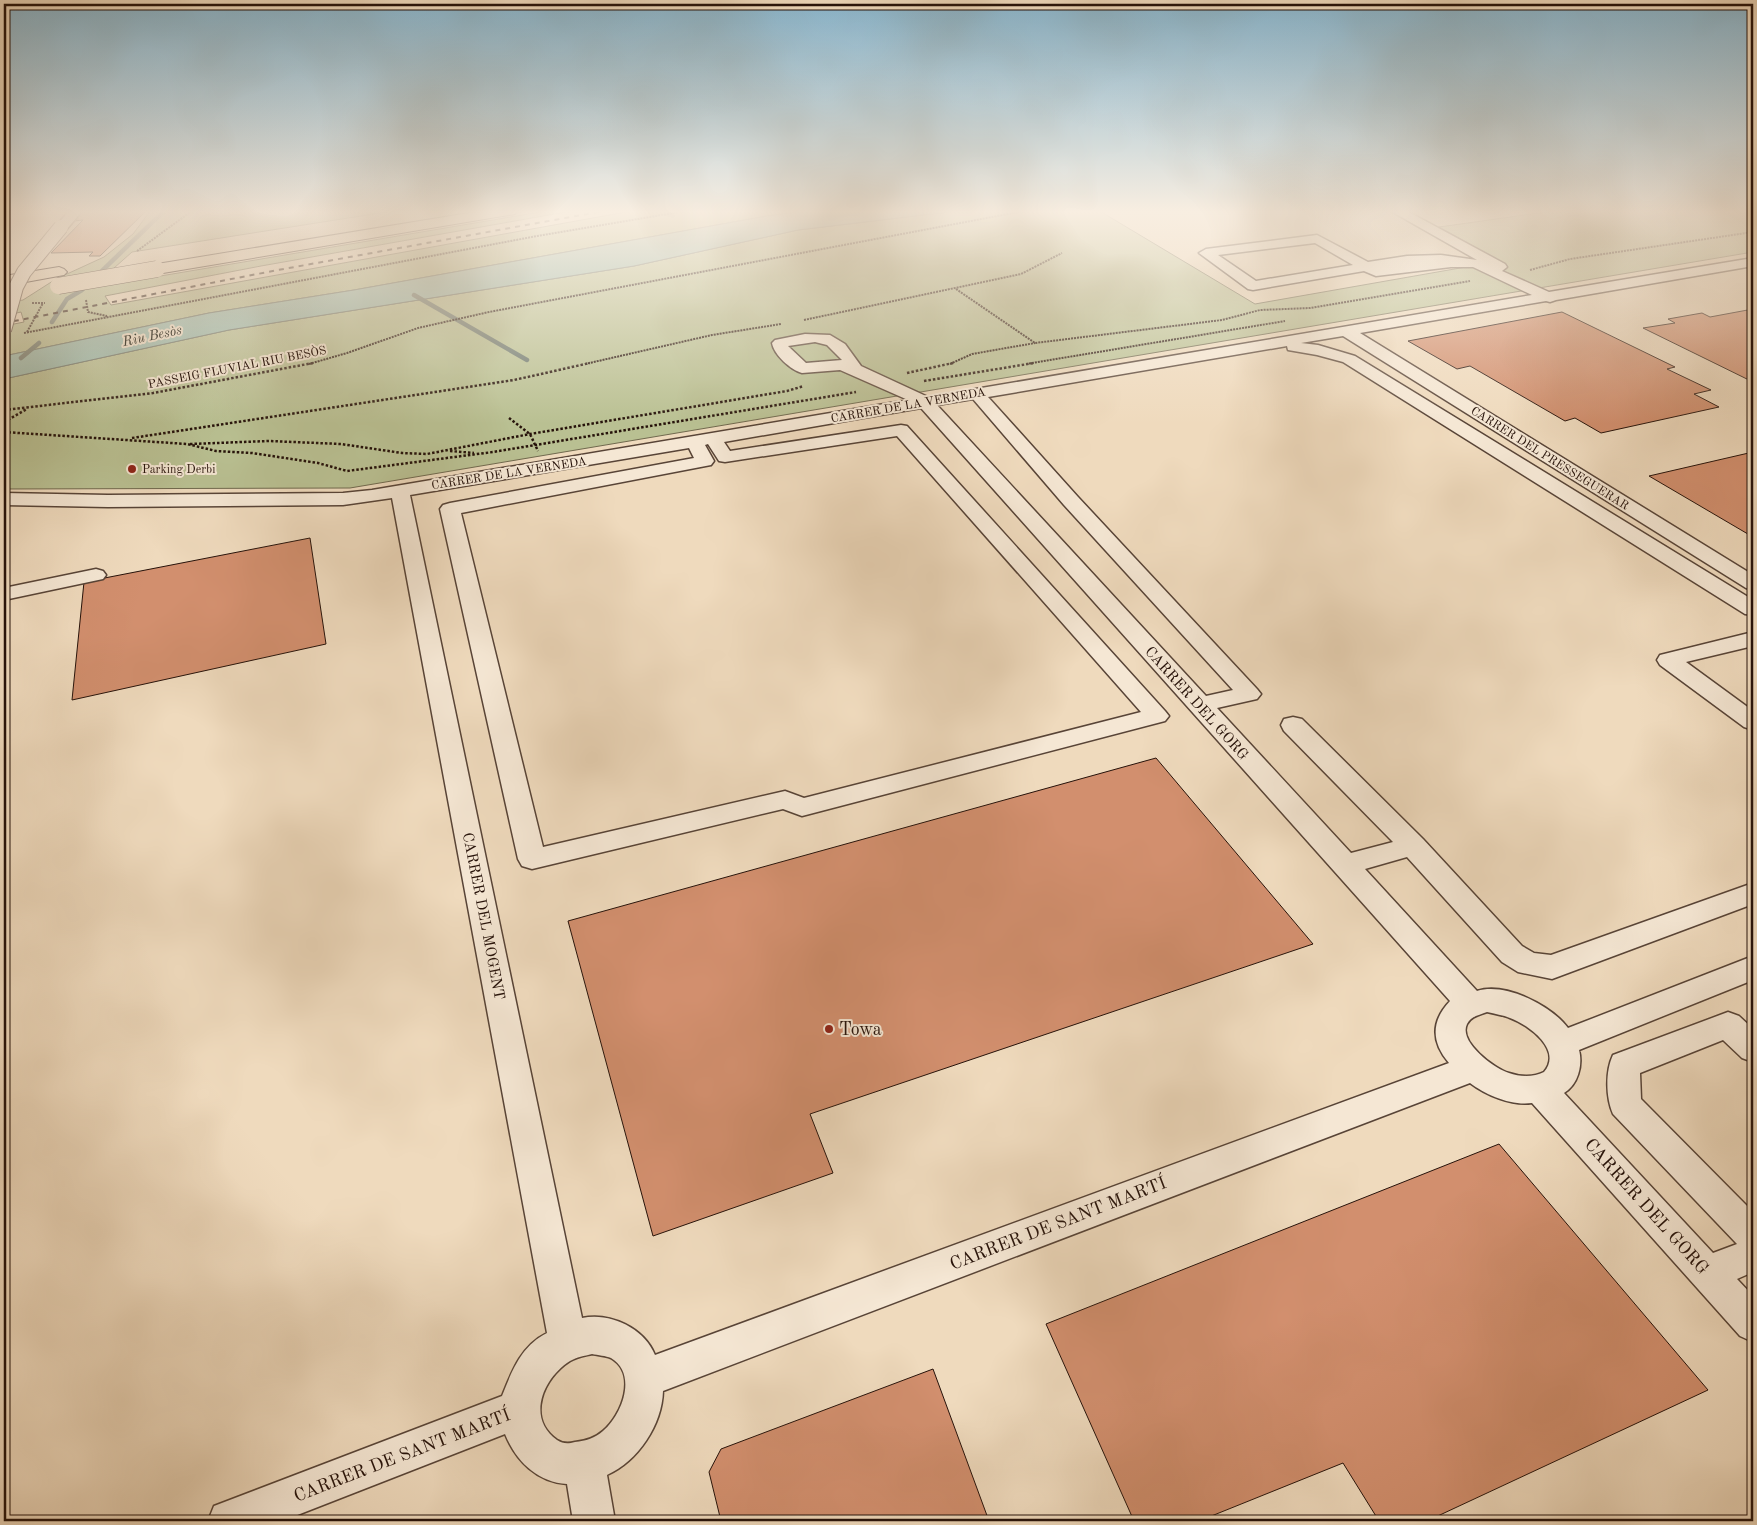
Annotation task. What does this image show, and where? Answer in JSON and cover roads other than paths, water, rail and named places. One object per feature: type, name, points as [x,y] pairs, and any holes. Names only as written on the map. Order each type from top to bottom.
[{"type":"highway","points":[[4,295],[51,281]]},
{"type":"street","points":[[4,330],[19,281]]},
{"type":"street","points":[[1245,281],[1252,286],[1281,281]]},
{"type":"street","points":[[1514,281],[1550,298]]},
{"type":"street","name":"CARRER DE LA VERNEDA","points":[[4,499],[60,501],[334,499],[400,491],[925,402],[980,397],[1645,281]]},
{"type":"street","name":"CARRER DEL PRESSEGUERAR","points":[[1347,332],[1753,584]]},
{"type":"street","points":[[980,397],[1271,350],[1299,347],[1318,350],[1349,359],[1752,606]]},
{"type":"street","points":[[855,369],[925,402]]},
{"type":"street","points":[[980,397],[1071,501],[1249,694],[1199,705]]},
{"type":"street","name":"CARRER DEL GORG","points":[[925,402],[1470,1002]]},
{"type":"street","points":[[901,430],[1157,716],[802,807],[785,800],[532,859],[450,509],[705,460],[704,440],[726,457],[901,430]]},
{"type":"street","name":"CARRER DEL MOGENT","points":[[400,491],[567,1340]]},
{"type":"street","name":"CARRER DE LA VERNEDA","points":[[4,512],[60,501]]},
{"type":"street","points":[[7,593],[96,575]]},
{"type":"street","points":[[1748,645],[1668,660],[1753,722]]},
{"type":"street","points":[[1293,725],[1413,846],[1512,954],[1528,964],[1552,967],[1753,893]]},
{"type":"street","points":[[1345,865],[1413,846]]},
{"type":"street","points":[[1561,1044],[1753,968]]},
{"type":"street","points":[[1487,1000],[1506,1003],[1523,1009],[1541,1020],[1550,1028],[1561,1044],[1566,1062],[1562,1076],[1555,1084],[1540,1090],[1518,1091],[1498,1084],[1471,1069],[1456,1050],[1450,1034],[1452,1018],[1458,1010],[1470,1002],[1487,1000]]},
{"type":"street","points":[[1753,1049],[1728,1025],[1624,1066],[1626,1104],[1753,1236]]},
{"type":"street","name":"CARRER DE SANT MARTÍ","points":[[645,1378],[1471,1069]]},
{"type":"street","name":"CARRER DEL GORG","points":[[1540,1090],[1753,1323]]},
{"type":"street","points":[[1708,1273],[1753,1255]]},
{"type":"street","points":[[604,1335],[617,1340],[635,1355],[645,1378],[645,1397],[642,1411],[629,1434],[610,1452],[584,1463],[566,1464],[543,1456],[531,1444],[525,1434],[520,1409],[522,1394],[530,1373],[545,1355],[554,1347],[567,1340],[580,1336],[604,1335]]},
{"type":"street","name":"CARRER DE SANT MARTÍ","points":[[229,1521],[520,1409]]},
{"type":"street","points":[[584,1463],[594,1521]]},
{"type":"water","name":"Riu Besòs","points":[[403,281],[538,281],[229,330],[4,379],[4,356],[209,313]]},
{"type":"waterway","points":[[52,322],[67,299],[82,290],[91,281]]},
{"type":"waterway","points":[[414,295],[527,360]]},
{"type":"waterway","points":[[21,358],[39,343]]},
{"type":"railway","points":[[4,323],[220,281]]},
{"type":"place","name":"Parking Derbi","points":[[132,469]]},
{"type":"place","name":"Towa","points":[[829,1029]]}]
